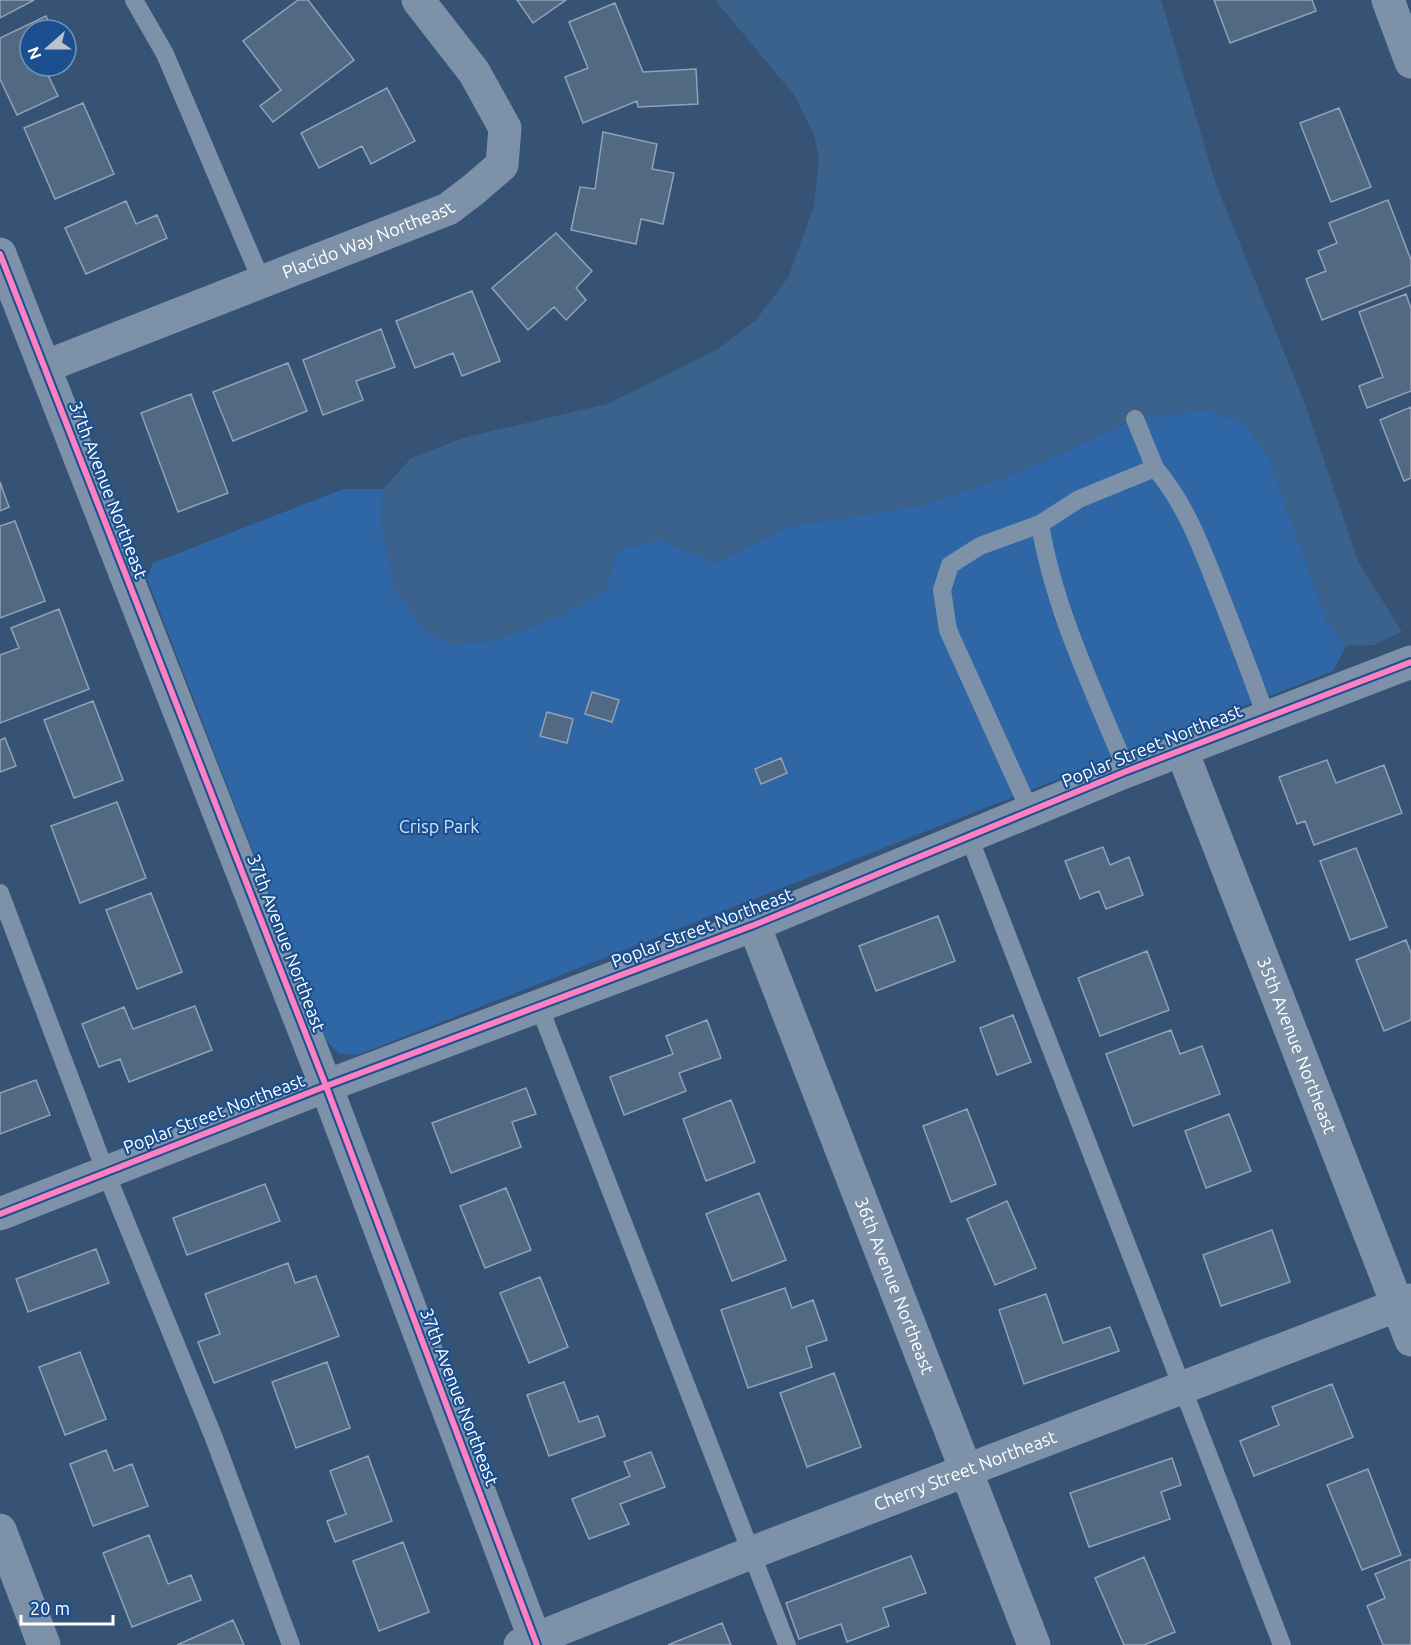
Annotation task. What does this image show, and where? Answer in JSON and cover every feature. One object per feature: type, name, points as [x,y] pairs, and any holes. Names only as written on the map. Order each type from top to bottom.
[{"type":"street","name":"Placido Way Northeast","points":[[44,367],[448,209],[502,165],[505,128],[474,72],[418,0]]},
{"type":"street","points":[[1388,0],[1411,62]]},
{"type":"street","name":"37th Avenue Northeast","points":[[0,254],[326,1086],[531,1643]]},
{"type":"street","name":"Poplar Street Northeast","points":[[0,1214],[326,1086],[754,926],[1127,771],[1411,662]]},
{"type":"street","name":"35th Avenue Northeast","points":[[1182,751],[1404,1303],[1411,1340]]},
{"type":"street","name":"36th Avenue Northeast","points":[[754,926],[1034,1645]]},
{"type":"street","name":"Cherry Street Northeast","points":[[531,1643],[751,1553],[1404,1303]]},
{"type":"street","points":[[0,1530],[44,1645]]},
{"type":"lane","points":[[134,0],[165,54],[262,282]]},
{"type":"lane","points":[[1135,419],[1155,468],[1171,487],[1190,519],[1243,652],[1266,717]]},
{"type":"lane","points":[[1030,811],[948,630],[942,590],[950,565],[980,546],[1040,524],[1079,499],[1155,468]]},
{"type":"lane","points":[[1040,524],[1045,557],[1076,646],[1127,771]]},
{"type":"lane","points":[[969,837],[1282,1645]]},
{"type":"lane","points":[[0,894],[106,1173],[214,1438],[291,1645]]},
{"type":"lane","points":[[538,1006],[787,1645]]},
{"type":"green space","name":"Crisp Park","points":[[1207,410],[1244,423],[1268,455],[1327,622],[1346,646],[1333,671],[358,1055],[339,1054],[326,1040],[147,579],[153,563],[343,489],[383,489],[382,532],[455,645],[499,639],[556,617],[604,592],[618,550],[659,539],[716,563],[790,526],[924,505],[1022,471],[1135,419]]},
{"type":"shaded area","points":[[715,0],[1161,0],[1216,184],[1305,404],[1358,561],[1402,632],[1374,645],[1346,646],[1327,622],[1268,455],[1244,423],[1207,410],[1135,419],[1022,471],[924,505],[790,526],[716,563],[659,539],[618,550],[604,592],[556,617],[499,639],[455,645],[423,631],[394,588],[382,532],[383,489],[411,458],[466,437],[607,404],[718,349],[756,320],[789,276],[814,205],[819,158],[814,135],[795,96]]},
{"type":"building","points":[[0,0],[34,0],[0,18]]},
{"type":"building","points":[[298,0],[308,0],[354,60],[273,122],[260,106],[281,90],[243,41]]},
{"type":"building","points":[[517,0],[566,0],[533,23]]},
{"type":"building","points":[[1214,0],[1312,0],[1316,11],[1230,43]]},
{"type":"building","points":[[615,3],[643,72],[696,69],[698,104],[638,107],[637,101],[583,123],[565,77],[588,68],[569,22]]},
{"type":"building","points":[[18,29],[18,78],[49,78],[58,96],[17,115],[0,79],[0,38]]},
{"type":"building","points":[[387,88],[415,141],[371,164],[362,146],[319,168],[301,133]]},
{"type":"building","points":[[83,103],[114,174],[55,199],[24,128]]},
{"type":"building","points":[[1339,108],[1371,187],[1331,202],[1300,123]]},
{"type":"building","points":[[603,132],[657,144],[652,169],[674,173],[663,224],[641,219],[636,244],[571,230],[580,187],[595,189]]},
{"type":"building","points":[[1388,200],[1411,260],[1411,285],[1322,320],[1306,279],[1326,271],[1318,251],[1337,243],[1329,223]]},
{"type":"building","points":[[126,201],[136,224],[157,215],[167,238],[86,274],[65,228]]},
{"type":"building","points":[[556,233],[592,271],[576,288],[586,300],[566,320],[554,307],[528,330],[492,288]]},
{"type":"building","points":[[472,291],[500,361],[462,376],[453,353],[415,368],[396,321]]},
{"type":"building","points":[[1406,294],[1411,309],[1411,391],[1367,408],[1359,386],[1383,377],[1359,312]]},
{"type":"building","points":[[381,329],[395,367],[356,381],[363,400],[323,415],[303,360]]},
{"type":"building","points":[[288,363],[307,411],[233,441],[213,392]]},
{"type":"building","points":[[191,394],[228,493],[178,512],[141,413]]},
{"type":"building","points":[[1411,407],[1411,478],[1404,481],[1380,420]]},
{"type":"building","points":[[0,482],[9,507],[0,511]]},
{"type":"building","points":[[15,521],[45,601],[0,618],[0,526]]},
{"type":"building","points":[[59,609],[89,689],[0,723],[0,655],[19,648],[11,628]]},
{"type":"building","points":[[592,692],[619,700],[612,722],[585,714]]},
{"type":"building","points":[[93,701],[123,780],[74,798],[44,720]]},
{"type":"building","points":[[547,712],[573,719],[567,743],[540,736]]},
{"type":"building","points":[[5,738],[16,766],[0,772],[0,740]]},
{"type":"building","points":[[781,758],[787,773],[761,784],[755,769]]},
{"type":"building","points":[[1327,760],[1336,783],[1384,765],[1402,813],[1314,845],[1305,821],[1297,824],[1279,777]]},
{"type":"building","points":[[117,802],[146,878],[80,903],[51,826]]},
{"type":"building","points":[[1103,847],[1110,865],[1129,857],[1143,895],[1106,909],[1099,891],[1080,899],[1065,861]]},
{"type":"building","points":[[1356,848],[1387,927],[1350,940],[1320,861]]},
{"type":"building","points":[[151,893],[182,972],[137,989],[106,910]]},
{"type":"building","points":[[938,916],[955,961],[876,991],[859,946]]},
{"type":"building","points":[[1406,940],[1411,953],[1411,1020],[1384,1031],[1356,960]]},
{"type":"building","points":[[1147,951],[1169,1010],[1100,1036],[1078,978]]},
{"type":"building","points":[[195,1006],[212,1050],[129,1082],[120,1059],[99,1067],[82,1024],[124,1007],[133,1029]]},
{"type":"building","points":[[1013,1015],[1031,1062],[997,1075],[980,1028]]},
{"type":"building","points":[[707,1020],[721,1058],[679,1073],[686,1091],[624,1115],[610,1077],[673,1054],[666,1036]]},
{"type":"building","points":[[1171,1030],[1180,1054],[1202,1046],[1220,1094],[1133,1126],[1106,1054]]},
{"type":"building","points":[[36,1080],[50,1115],[0,1134],[0,1093]]},
{"type":"building","points":[[526,1088],[536,1114],[512,1122],[521,1147],[451,1173],[432,1123]]},
{"type":"building","points":[[731,1100],[755,1162],[706,1181],[683,1119]]},
{"type":"building","points":[[967,1109],[996,1184],[951,1202],[923,1126]]},
{"type":"building","points":[[1229,1114],[1251,1171],[1206,1188],[1185,1131]]},
{"type":"building","points":[[265,1184],[280,1221],[187,1255],[173,1218]]},
{"type":"building","points":[[506,1188],[531,1250],[485,1268],[460,1206]]},
{"type":"building","points":[[759,1193],[786,1260],[732,1281],[706,1214]]},
{"type":"building","points":[[1007,1201],[1036,1268],[995,1285],[967,1219]]},
{"type":"building","points":[[1272,1230],[1290,1282],[1221,1306],[1203,1255]]},
{"type":"building","points":[[96,1249],[109,1283],[28,1312],[16,1279]]},
{"type":"building","points":[[288,1263],[295,1283],[316,1276],[339,1336],[214,1383],[198,1342],[220,1334],[205,1294]]},
{"type":"building","points":[[540,1277],[568,1347],[529,1363],[500,1293]]},
{"type":"building","points":[[785,1288],[792,1308],[813,1300],[827,1340],[806,1347],[812,1367],[748,1388],[721,1310]]},
{"type":"building","points":[[1046,1294],[1063,1343],[1110,1327],[1119,1351],[1024,1384],[999,1310]]},
{"type":"building","points":[[80,1352],[106,1419],[65,1435],[39,1367]]},
{"type":"building","points":[[327,1362],[350,1428],[296,1448],[272,1382]]},
{"type":"building","points":[[834,1373],[861,1447],[807,1467],[780,1393]]},
{"type":"building","points":[[564,1382],[579,1422],[598,1416],[605,1436],[549,1456],[527,1395]]},
{"type":"building","points":[[1332,1384],[1353,1437],[1254,1476],[1240,1441],[1279,1425],[1272,1407]]},
{"type":"building","points":[[106,1450],[114,1471],[132,1464],[148,1506],[93,1526],[70,1464]]},
{"type":"building","points":[[651,1452],[665,1487],[620,1504],[629,1524],[589,1539],[572,1499],[630,1476],[624,1462]]},
{"type":"building","points":[[368,1456],[392,1521],[335,1542],[327,1521],[346,1514],[330,1471]]},
{"type":"building","points":[[1172,1458],[1181,1485],[1161,1492],[1170,1519],[1089,1547],[1070,1493]]},
{"type":"building","points":[[1368,1469],[1401,1555],[1362,1570],[1327,1485]]},
{"type":"building","points":[[149,1535],[168,1584],[191,1575],[201,1600],[132,1627],[103,1553]]},
{"type":"building","points":[[403,1542],[429,1612],[379,1631],[353,1561]]},
{"type":"building","points":[[911,1556],[926,1593],[883,1608],[889,1626],[847,1642],[841,1624],[799,1639],[786,1603]]},
{"type":"building","points":[[1144,1557],[1175,1632],[1144,1645],[1124,1645],[1095,1578]]},
{"type":"building","points":[[1411,1559],[1411,1645],[1383,1645],[1367,1606],[1385,1598],[1375,1574]]},
{"type":"building","points":[[233,1620],[244,1645],[177,1645]]},
{"type":"building","points":[[722,1623],[731,1645],[668,1645]]},
{"type":"cycle path","points":[[0,254],[326,1086],[537,1645]]},
{"type":"cycle path","points":[[0,1214],[326,1086],[754,925],[1127,771],[1411,662]]}]
